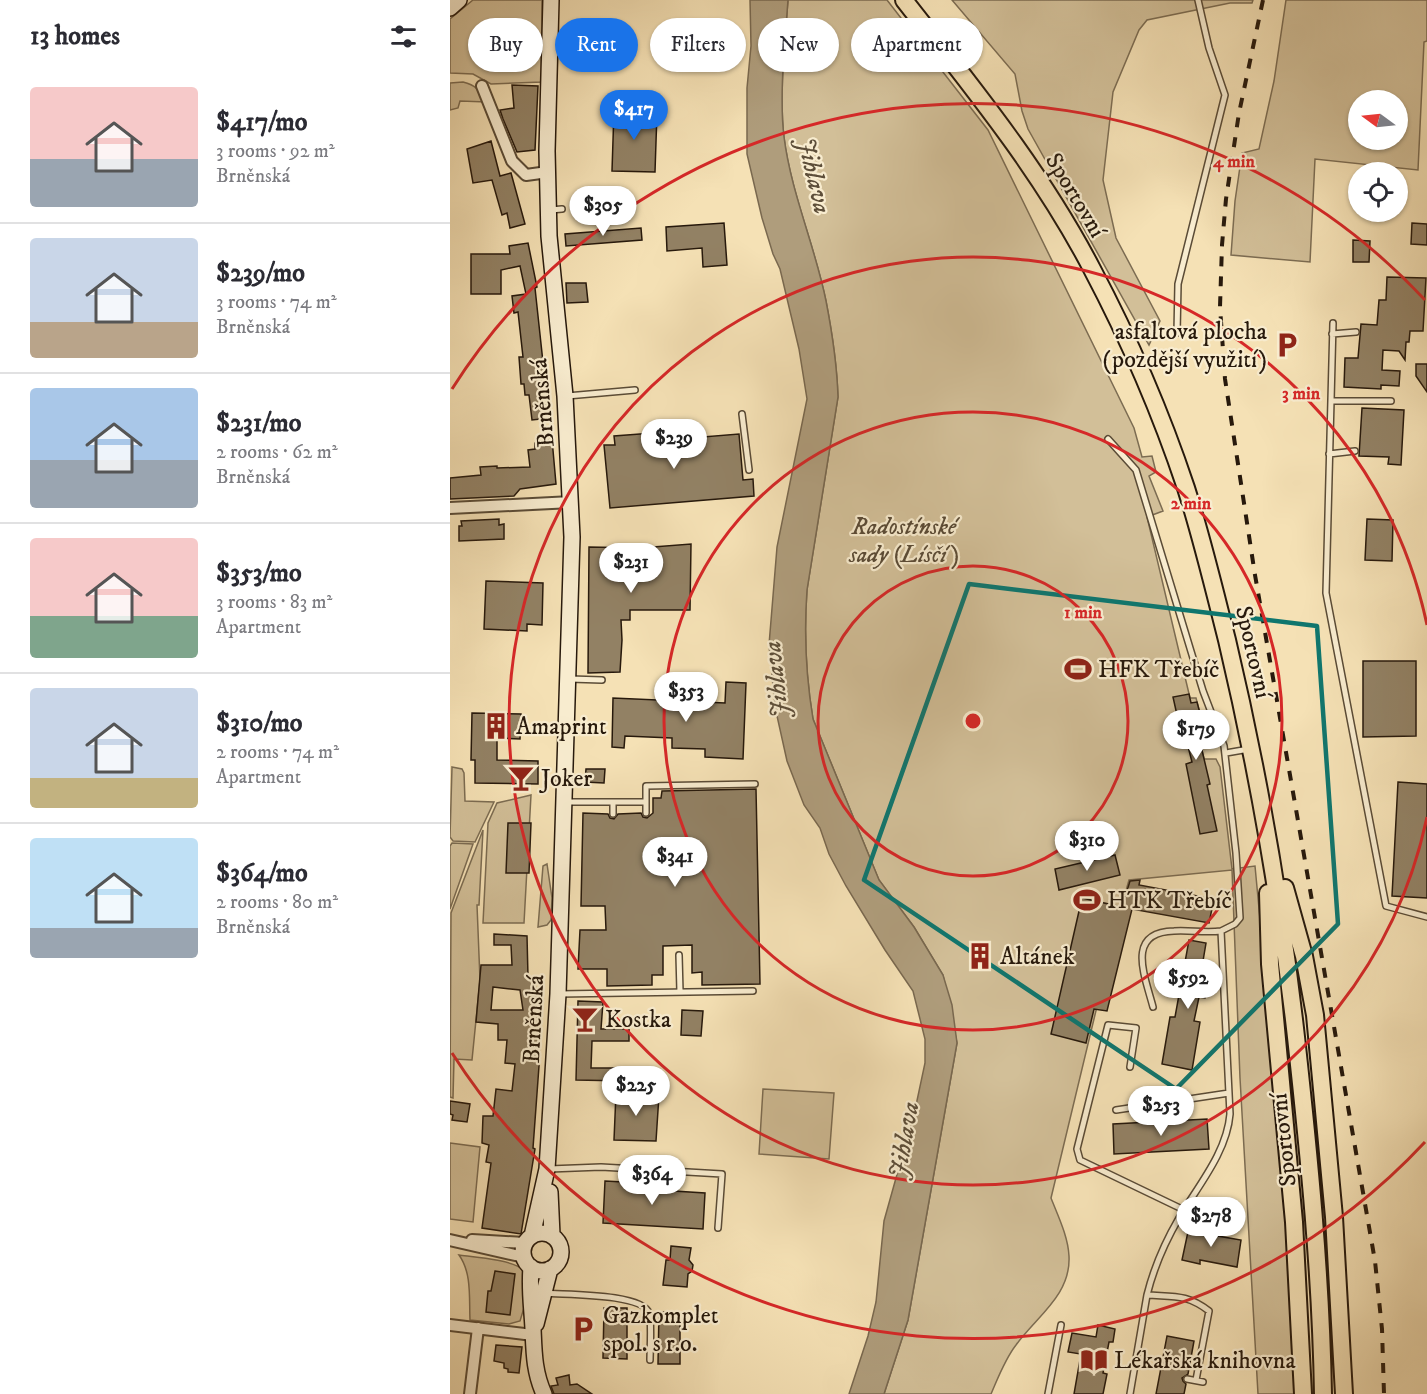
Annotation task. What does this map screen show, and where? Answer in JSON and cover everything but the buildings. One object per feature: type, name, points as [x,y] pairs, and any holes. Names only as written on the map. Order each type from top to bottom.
[{"type":"main road","name":"Sportovní","points":[[904,0],[1012,138],[1033,168],[1091,266],[1154,400],[1195,515],[1251,748],[1266,820],[1286,950],[1306,1124],[1315,1231],[1323,1394]]},
{"type":"main road","points":[[1266,820],[1270,964],[1294,1221],[1303,1394]]},
{"type":"main road","points":[[1266,820],[1304,956],[1315,1015],[1334,1218],[1344,1394]]},
{"type":"street","points":[[450,8],[459,0]]},
{"type":"street","name":"Brněnská","points":[[544,1394],[536,1371],[528,1251],[548,1169],[558,994],[565,802],[572,502],[566,396],[555,302],[555,210],[548,172],[551,0]]},
{"type":"street","points":[[482,86],[512,161],[526,175],[548,172]]},
{"type":"street","points":[[450,508],[572,502]]},
{"type":"street","points":[[450,1240],[482,1240],[528,1251],[541,1271],[550,1269],[558,1263],[561,1251],[560,1245],[552,1235],[548,1169]]},
{"type":"street","points":[[528,1251],[541,1233],[552,1235]]},
{"type":"street","points":[[450,1325],[533,1332],[550,1269]]},
{"type":"street","points":[[470,1394],[478,1328]]},
{"type":"lane","points":[[1177,333],[1178,284],[1225,95],[1209,48],[1198,0]]},
{"type":"lane","points":[[1333,323],[1326,593],[1386,906],[1427,917]]},
{"type":"lane","points":[[1332,334],[1356,332]]},
{"type":"lane","points":[[566,396],[635,390]]},
{"type":"lane","points":[[1331,401],[1391,401]]},
{"type":"lane","points":[[742,414],[749,470]]},
{"type":"lane","points":[[1108,440],[1136,470],[1203,691],[1226,753],[1240,918],[1235,924],[1221,931],[1172,931],[1153,934],[1146,940],[1142,949],[1143,966],[1153,1007]]},
{"type":"lane","points":[[1329,454],[1355,451]]},
{"type":"lane","points":[[569,679],[602,680]]},
{"type":"lane","points":[[1226,753],[1251,748]]},
{"type":"lane","points":[[646,813],[646,786],[754,784]]},
{"type":"lane","points":[[565,802],[646,802]]},
{"type":"lane","points":[[613,802],[613,814]]},
{"type":"lane","points":[[1130,1394],[1147,1295],[1163,1249],[1225,1138],[1230,1114],[1221,931]]},
{"type":"lane","points":[[680,955],[680,992]]},
{"type":"lane","points":[[558,994],[753,991]]},
{"type":"lane","points":[[1130,1067],[1136,1028],[1108,1025],[1077,1149],[1080,1161],[1184,1210]]},
{"type":"lane","points":[[1116,1110],[1229,1094]]},
{"type":"lane","points":[[548,1169],[601,1167],[722,1174],[718,1228]]},
{"type":"lane","points":[[543,1293],[613,1297],[632,1300],[644,1306],[649,1313],[650,1360]]},
{"type":"lane","points":[[1147,1295],[1187,1298],[1209,1311],[1196,1380]]},
{"type":"lane","points":[[1048,1394],[1061,1325]]},
{"type":"lane","points":[[1187,1379],[1203,1382]]},
{"type":"highlighted area","points":[[969,584],[1317,626],[1338,924],[1176,1089],[864,880]]},
{"type":"green space","points":[[473,0],[542,0],[542,18],[468,18],[468,72],[542,72],[542,82],[491,84],[473,74],[450,73],[450,19]]},
{"type":"green space","name":"Radostínské sady (Lísčí)","points":[[788,0],[887,0],[901,18],[851,18],[851,72],[943,72],[988,130],[1134,428],[1142,457],[1152,456],[1156,472],[1149,476],[1163,511],[1147,517],[1190,698],[1196,698],[1207,740],[1200,742],[1204,759],[1216,759],[1220,767],[1232,869],[1255,866],[1293,1269],[1296,1394],[1258,1394],[1240,1078],[1232,870],[1129,880],[1051,1198],[1065,1234],[1069,1256],[1065,1282],[1059,1294],[1012,1350],[991,1394],[884,1394],[908,1320],[957,1043],[943,975],[914,927],[879,880],[813,719],[806,654],[807,590],[838,397],[837,373],[826,301],[787,158],[782,86],[783,72],[839,72],[839,18],[787,18]]},
{"type":"green space","points":[[952,0],[1253,0],[1252,3],[1230,3],[1147,20],[1139,30],[1113,92],[1103,180],[1116,238],[1160,321],[1149,345],[1028,129],[1015,74],[983,36],[983,18],[967,18]]},
{"type":"green space","points":[[1286,0],[1427,0],[1427,41],[1424,42],[1418,170],[1408,169],[1408,162],[1348,163],[1315,159],[1310,262],[1231,255],[1235,201],[1242,153],[1259,149],[1274,81]]},
{"type":"green space","points":[[463,82],[477,89],[486,102],[460,101],[458,108],[450,110],[450,83]]},
{"type":"green space","points":[[452,767],[462,769],[464,773],[465,801],[494,802],[475,842],[453,841],[450,837]]},
{"type":"green space","points":[[531,795],[524,923],[483,923],[488,823],[497,803]]},
{"type":"green space","points":[[483,830],[479,905],[477,905],[480,980],[472,1060],[454,1059],[453,1098],[450,1097],[451,913]]},
{"type":"green space","points":[[452,843],[473,844],[450,909],[450,846]]},
{"type":"green space","points":[[547,864],[552,898],[551,920],[547,925],[538,927],[543,866]]},
{"type":"green space","points":[[763,1089],[834,1093],[829,1159],[759,1154]]},
{"type":"green space","points":[[450,1143],[480,1147],[473,1222],[450,1219]]},
{"type":"green space","points":[[459,1255],[503,1261],[523,1270],[526,1275],[527,1288],[520,1321],[509,1324],[470,1320],[468,1278]]},
{"type":"water","name":"Jihlava","points":[[750,0],[788,0],[787,18],[758,18],[758,72],[783,72],[783,121],[787,158],[826,301],[837,373],[838,397],[807,590],[806,654],[813,719],[879,880],[914,927],[943,975],[952,1005],[957,1043],[908,1320],[884,1394],[849,1394],[868,1336],[876,1302],[884,1221],[915,1110],[925,1063],[925,1039],[913,991],[846,886],[829,854],[820,828],[804,805],[787,761],[775,707],[769,645],[777,547],[807,399],[799,349],[780,269],[762,218],[747,154],[747,88],[751,46]]},
{"type":"railway","points":[[1263,0],[1239,113],[1226,199],[1220,307],[1225,379],[1255,575],[1375,1261],[1382,1329],[1384,1394]]},
{"type":"place","name":"asfaltová plocha (pozdější využití)","points":[[1287,345]]},
{"type":"place","name":"HFK Třebíč","points":[[1078,669]]},
{"type":"place","name":"Amaprint","points":[[496,726]]},
{"type":"place","name":"Joker","points":[[521,778]]},
{"type":"place","name":"HTK Třebíč","points":[[1087,900]]},
{"type":"place","name":"Altánek","points":[[980,956]]},
{"type":"place","name":"Kostka","points":[[585,1019]]},
{"type":"place","name":"Gazkomplet spol. s r.o.","points":[[583,1329]]},
{"type":"place","name":"Lékařská knihovna","points":[[1094,1360]]}]
